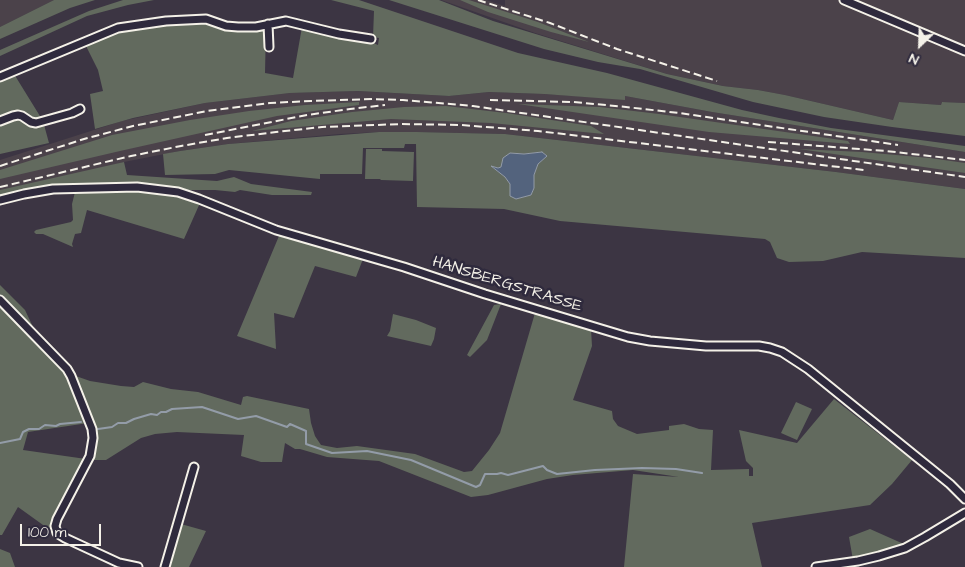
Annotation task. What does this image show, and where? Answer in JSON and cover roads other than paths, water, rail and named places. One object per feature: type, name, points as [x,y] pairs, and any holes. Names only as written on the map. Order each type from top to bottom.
[{"type":"street","points":[[844,0],[965,52]]},
{"type":"street","points":[[0,76],[118,28],[166,21],[200,19],[232,26],[256,26],[286,21],[339,34],[371,39]]},
{"type":"street","points":[[268,24],[269,47]]},
{"type":"street","points":[[0,121],[18,115],[30,122],[36,122],[72,113],[80,109]]},
{"type":"street","name":"HANSBERGSTRASSE","points":[[0,200],[53,189],[136,187],[178,192],[276,230],[404,267],[628,337],[650,342],[770,348],[782,352],[808,369],[950,484],[965,499]]},
{"type":"street","points":[[0,300],[68,369],[92,429],[90,456],[57,519],[56,529],[65,538],[103,556],[119,563],[138,567]]},
{"type":"street","points":[[165,567],[194,467]]},
{"type":"street","points":[[816,567],[865,559],[905,548],[965,513]]},
{"type":"water","points":[[542,152],[547,156],[538,164],[531,195],[516,199],[510,196],[510,184],[505,177],[491,166],[501,167],[503,158],[510,153]]},
{"type":"waterway","points":[[98,429],[112,427],[118,423],[126,423],[151,414],[157,415],[172,409],[202,407],[238,419],[256,416],[287,427],[290,424],[306,431],[306,444],[332,453],[367,451],[411,460],[476,487],[480,485],[485,474],[501,473],[508,475],[543,466],[557,474],[642,468],[676,469],[702,473]]},
{"type":"waterway","points":[[0,443],[20,439],[23,432],[29,429],[39,429],[45,425],[56,426],[81,422]]},
{"type":"railway","points":[[478,0],[550,23],[617,49],[717,81]]},
{"type":"railway","points":[[0,166],[84,139],[133,126],[207,111],[270,103],[372,99],[473,106],[965,177]]},
{"type":"railway","points":[[490,100],[573,102],[626,107],[898,145]]},
{"type":"railway","points":[[205,135],[307,115],[385,105]]},
{"type":"railway","points":[[0,187],[131,156],[227,138],[322,127],[402,124],[461,125],[538,131],[864,170]]},
{"type":"railway","points":[[768,142],[886,151],[965,160]]}]
